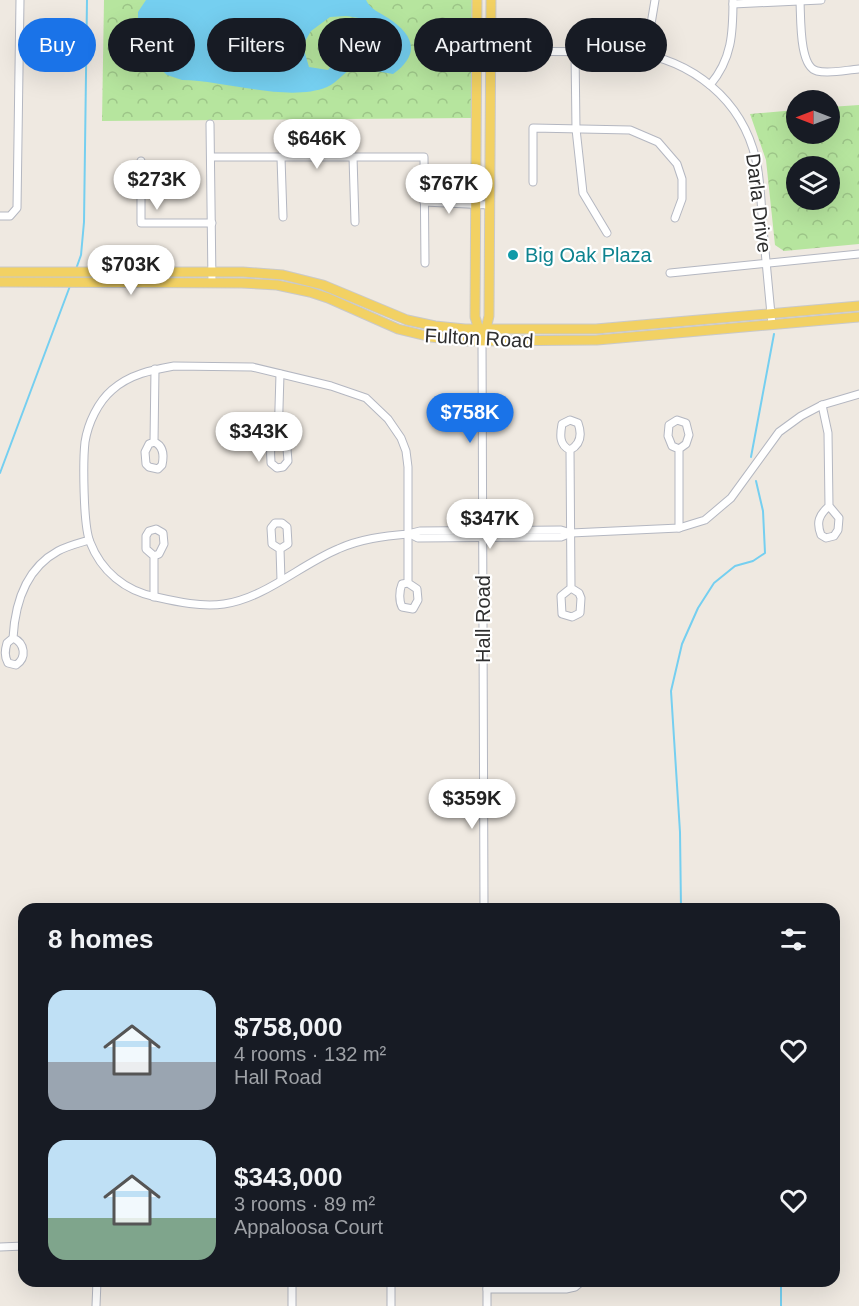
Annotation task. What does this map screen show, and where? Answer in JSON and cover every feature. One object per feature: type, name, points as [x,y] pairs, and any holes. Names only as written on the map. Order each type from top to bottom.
[{"type":"main road","points":[[477,0],[477,18]]},
{"type":"main road","points":[[491,0],[491,18]]},
{"type":"main road","points":[[477,72],[475,317],[482,329]]},
{"type":"main road","points":[[482,341],[482,329],[489,316],[490,72]]},
{"type":"main road","name":"Fulton Road","points":[[0,272],[54,272],[90,277],[256,284],[290,288],[328,298],[409,333],[443,339],[597,340],[859,317]]},
{"type":"main road","name":"Fulton Road","points":[[0,282],[48,282],[90,277],[256,272],[298,278],[330,287],[407,320],[444,328],[596,329],[859,306]]},
{"type":"street","points":[[0,216],[10,216],[17,208],[20,0]]},
{"type":"street","points":[[652,18],[655,0]]},
{"type":"street","points":[[710,85],[722,69],[730,51],[733,2],[821,0]]},
{"type":"street","points":[[800,2],[804,57],[807,65],[822,72],[859,69]]},
{"type":"street","name":"Darla Drive","points":[[667,61],[683,66],[710,85],[734,110],[752,147],[758,172],[772,325]]},
{"type":"street","points":[[575,72],[576,129],[583,193],[607,233]]},
{"type":"street","points":[[210,124],[212,283]]},
{"type":"street","points":[[533,182],[533,128],[630,130],[658,142],[677,164],[682,179],[682,200],[675,218]]},
{"type":"street","points":[[211,157],[424,157],[425,263]]},
{"type":"street","points":[[353,157],[355,222]]},
{"type":"street","points":[[281,158],[283,217]]},
{"type":"street","points":[[141,160],[141,224],[212,223]]},
{"type":"street","points":[[423,202],[489,205]]},
{"type":"street","points":[[670,273],[859,254]]},
{"type":"street","name":"Hall Road","points":[[482,341],[484,903]]},
{"type":"street","points":[[408,583],[408,534],[408,467],[406,451],[388,419],[366,398],[252,367],[174,366],[133,376],[112,390],[102,401],[92,420],[86,442],[86,515],[89,540],[95,553],[113,577],[128,588],[154,597],[213,605],[244,599],[338,549],[362,540],[408,534],[420,531],[483,534],[561,530],[571,533],[679,528],[705,520],[730,498],[779,432],[801,416],[822,405],[859,393]]},
{"type":"street","points":[[154,442],[155,369]]},
{"type":"street","points":[[278,441],[280,374]]},
{"type":"street","points":[[822,405],[828,433],[829,506]]},
{"type":"street","points":[[679,449],[679,528]]},
{"type":"street","points":[[570,450],[571,588]]},
{"type":"street","points":[[13,638],[21,592],[36,568],[58,550],[89,540]]},
{"type":"street","points":[[280,549],[281,580]]},
{"type":"street","points":[[154,556],[154,597]]},
{"type":"street","points":[[0,1246],[18,1246]]},
{"type":"street","points":[[96,1306],[97,1287]]},
{"type":"street","points":[[292,1287],[292,1306]]},
{"type":"street","points":[[391,1287],[391,1306]]},
{"type":"street","points":[[487,1287],[487,1306]]},
{"type":"street","points":[[526,1287],[566,1289],[574,1287]]},
{"type":"green space","points":[[104,0],[472,0],[472,18],[414,18],[414,72],[471,72],[471,118],[102,121]]},
{"type":"green space","points":[[859,105],[859,244],[784,251],[775,245],[766,160],[750,114],[786,111],[786,144],[840,144],[840,106]]},
{"type":"water","points":[[146,0],[366,0],[373,9],[388,18],[348,16],[318,18],[318,26],[311,31],[306,40],[306,18],[207,18],[207,72],[306,72],[306,57],[309,67],[318,68],[318,72],[347,72],[327,87],[294,93],[182,80],[167,75],[164,72],[195,72],[195,18],[138,18],[138,12]]},
{"type":"water","points":[[402,29],[411,45],[408,59],[402,67]]},
{"type":"waterway","points":[[76,269],[81,255],[84,222],[87,0]]},
{"type":"waterway","points":[[0,473],[70,286]]},
{"type":"waterway","points":[[751,457],[774,334]]},
{"type":"waterway","points":[[681,903],[680,832],[671,691],[682,644],[698,608],[714,583],[735,566],[753,561],[765,553],[763,511],[756,481]]},
{"type":"waterway","points":[[781,1287],[781,1306]]},
{"type":"place","name":"Big Oak Plaza","points":[[513,255]]}]
